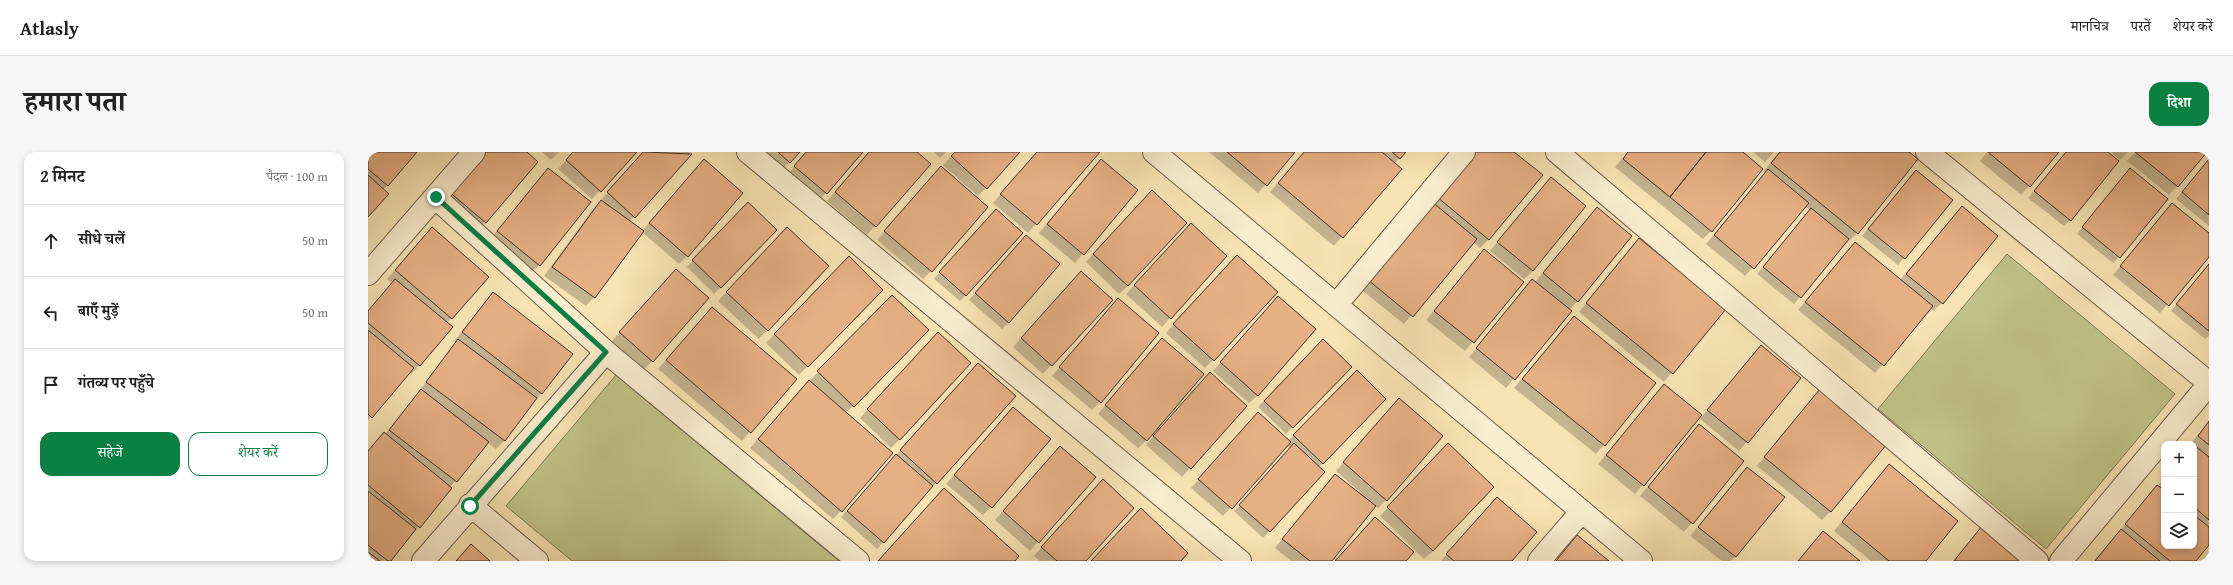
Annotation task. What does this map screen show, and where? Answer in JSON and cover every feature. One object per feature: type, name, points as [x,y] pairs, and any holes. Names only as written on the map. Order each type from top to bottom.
[{"type":"street","points":[[368,274],[474,152]]},
{"type":"street","points":[[748,152],[1229,558]]},
{"type":"street","points":[[1154,152],[1641,561]]},
{"type":"street","points":[[1336,304],[1464,152]]},
{"type":"street","points":[[1557,152],[2037,561]]},
{"type":"street","points":[[1926,152],[2209,383],[2062,561]]},
{"type":"street","points":[[436,197],[606,352],[858,561]]},
{"type":"street","points":[[423,561],[606,352]]},
{"type":"street","points":[[470,506],[537,561]]},
{"type":"street","points":[[1539,561],[1582,511]]},
{"type":"green space","points":[[2007,254],[2175,394],[2046,549],[1878,409]]},
{"type":"green space","points":[[616,375],[839,561],[572,561],[506,506]]},
{"type":"building","points":[[368,152],[417,152],[388,186],[368,169]]},
{"type":"building","points":[[479,152],[527,152],[538,162],[486,223],[447,190]]},
{"type":"building","points":[[573,152],[637,152],[601,192],[566,160]]},
{"type":"building","points":[[643,152],[692,154],[635,218],[607,192]]},
{"type":"building","points":[[778,152],[800,152],[790,163]]},
{"type":"building","points":[[806,152],[863,152],[827,194],[794,166]]},
{"type":"building","points":[[869,152],[917,152],[931,164],[876,227],[835,192]]},
{"type":"building","points":[[955,152],[1020,152],[987,189],[951,156]]},
{"type":"building","points":[[1037,152],[1100,152],[1037,225],[1000,194]]},
{"type":"building","points":[[1227,152],[1295,152],[1267,186]]},
{"type":"building","points":[[1304,152],[1382,152],[1402,169],[1343,238],[1278,183]]},
{"type":"building","points":[[1392,152],[1406,152],[1400,159]]},
{"type":"building","points":[[1474,152],[1514,152],[1543,175],[1489,240],[1437,197]]},
{"type":"building","points":[[1628,152],[1706,152],[1670,197],[1623,159]]},
{"type":"building","points":[[1706,152],[1743,152],[1763,169],[1712,232],[1670,197]]},
{"type":"building","points":[[1780,152],[1909,152],[1918,159],[1858,234],[1771,163]]},
{"type":"building","points":[[1988,152],[2059,152],[2030,187]]},
{"type":"building","points":[[2066,152],[2108,152],[2119,161],[2071,221],[2034,191]]},
{"type":"building","points":[[2135,152],[2207,152],[2178,187]]},
{"type":"building","points":[[704,159],[743,193],[688,257],[649,223]]},
{"type":"building","points":[[1101,159],[1138,190],[1084,255],[1047,224]]},
{"type":"building","points":[[2209,159],[2209,215],[2182,192]]},
{"type":"building","points":[[941,166],[988,207],[932,272],[884,231]]},
{"type":"building","points":[[548,168],[591,202],[540,266],[497,231]]},
{"type":"building","points":[[2130,168],[2168,199],[2120,258],[2082,227]]},
{"type":"building","points":[[1768,169],[1809,203],[1754,269],[1714,235]]},
{"type":"building","points":[[1916,170],[1953,200],[1905,259],[1868,229]]},
{"type":"building","points":[[368,175],[389,194],[368,217]]},
{"type":"building","points":[[1551,177],[1586,206],[1533,271],[1497,242]]},
{"type":"building","points":[[1152,190],[1187,223],[1128,286],[1093,254]]},
{"type":"building","points":[[601,200],[644,231],[595,298],[552,267]]},
{"type":"building","points":[[1431,201],[1477,239],[1413,317],[1367,279]]},
{"type":"building","points":[[748,202],[777,230],[721,288],[692,260]]},
{"type":"building","points":[[2172,203],[2209,233],[2209,257],[2169,306],[2120,266]]},
{"type":"building","points":[[1962,206],[1998,236],[1943,304],[1906,274]]},
{"type":"building","points":[[1597,207],[1632,236],[1578,302],[1543,273]]},
{"type":"building","points":[[1811,208],[1849,239],[1801,298],[1763,267]]},
{"type":"building","points":[[996,209],[1023,233],[966,296],[939,272]]},
{"type":"building","points":[[1191,223],[1227,256],[1171,319],[1134,285]]},
{"type":"building","points":[[432,227],[489,277],[452,319],[395,270]]},
{"type":"building","points":[[787,227],[829,266],[768,331],[726,292]]},
{"type":"building","points":[[1026,235],[1060,264],[1009,323],[975,293]]},
{"type":"building","points":[[1639,238],[1726,309],[1673,374],[1586,303]]},
{"type":"building","points":[[1855,242],[1933,306],[1884,366],[1805,302]]},
{"type":"building","points":[[1484,249],[1524,282],[1474,343],[1434,311]]},
{"type":"building","points":[[1237,255],[1278,292],[1214,361],[1173,324]]},
{"type":"building","points":[[849,256],[883,290],[808,367],[774,334]]},
{"type":"building","points":[[2209,264],[2209,331],[2176,304]]},
{"type":"building","points":[[676,269],[709,298],[653,362],[619,332]]},
{"type":"building","points":[[1081,271],[1113,300],[1052,366],[1021,338]]},
{"type":"building","points":[[395,279],[453,327],[420,366],[368,323],[368,311]]},
{"type":"building","points":[[1532,279],[1572,311],[1515,380],[1476,348]]},
{"type":"building","points":[[493,292],[573,354],[542,394],[462,332]]},
{"type":"building","points":[[892,295],[929,330],[854,407],[817,371]]},
{"type":"building","points":[[1278,296],[1316,329],[1258,396],[1220,362]]},
{"type":"building","points":[[1118,298],[1159,333],[1101,403],[1059,367]]},
{"type":"building","points":[[712,307],[797,379],[751,433],[666,360]]},
{"type":"building","points":[[1574,316],[1656,383],[1605,446],[1522,379]]},
{"type":"building","points":[[368,330],[414,368],[372,418],[368,414]]},
{"type":"building","points":[[938,332],[971,363],[900,440],[867,409]]},
{"type":"building","points":[[1162,338],[1204,374],[1147,441],[1105,405]]},
{"type":"building","points":[[458,339],[537,398],[505,441],[426,382]]},
{"type":"building","points":[[1323,339],[1352,367],[1293,428],[1264,401]]},
{"type":"building","points":[[1761,345],[1801,378],[1748,443],[1707,410]]},
{"type":"building","points":[[978,363],[1016,396],[937,484],[900,450]]},
{"type":"building","points":[[1357,370],[1386,399],[1323,464],[1293,435]]},
{"type":"building","points":[[1210,372],[1247,406],[1191,469],[1153,436]]},
{"type":"building","points":[[809,380],[893,453],[842,512],[758,439]]},
{"type":"building","points":[[1664,384],[1702,415],[1644,486],[1606,455]]},
{"type":"building","points":[[421,389],[489,442],[457,482],[389,430]]},
{"type":"building","points":[[1820,389],[1887,444],[1831,512],[1764,457]]},
{"type":"building","points":[[1399,398],[1443,436],[1387,501],[1343,462]]},
{"type":"building","points":[[1013,407],[1051,439],[992,508],[954,475]]},
{"type":"building","points":[[1258,412],[1291,442],[1232,509],[1198,479]]},
{"type":"building","points":[[2209,421],[2209,445],[2198,436]]},
{"type":"building","points":[[1699,424],[1744,461],[1693,524],[1648,487]]},
{"type":"building","points":[[384,432],[452,488],[420,528],[368,485],[368,451]]},
{"type":"building","points":[[1294,443],[1325,472],[1270,532],[1239,505]]},
{"type":"building","points":[[1448,443],[1494,487],[1433,551],[1387,507]]},
{"type":"building","points":[[1060,446],[1096,477],[1039,543],[1003,511]]},
{"type":"building","points":[[2197,447],[2209,457],[2209,520],[2197,510]]},
{"type":"building","points":[[896,454],[933,486],[884,543],[847,511]]},
{"type":"building","points":[[1889,464],[1958,521],[1926,561],[1889,561],[1842,522]]},
{"type":"building","points":[[1747,467],[1785,497],[1736,557],[1698,527]]},
{"type":"building","points":[[1335,474],[1376,506],[1332,561],[1310,561],[1282,539]]},
{"type":"building","points":[[1103,479],[1134,508],[1086,561],[1057,561],[1041,547]]},
{"type":"building","points":[[2157,485],[2161,488],[2161,549],[2197,549],[2197,517],[2209,527],[2209,545],[2196,561],[2170,561],[2125,524]]},
{"type":"building","points":[[944,488],[1019,556],[1015,561],[878,561]]},
{"type":"building","points":[[368,491],[416,529],[391,561],[388,561],[368,545]]},
{"type":"building","points":[[1497,497],[1537,532],[1512,561],[1454,561],[1446,554]]},
{"type":"building","points":[[1141,508],[1188,553],[1181,561],[1091,561]]},
{"type":"building","points":[[1375,517],[1414,552],[1406,561],[1335,561]]},
{"type":"building","points":[[1982,526],[2025,561],[1954,561]]},
{"type":"building","points":[[2121,529],[2160,561],[2095,561]]},
{"type":"building","points":[[1823,531],[1860,561],[1798,561]]},
{"type":"building","points":[[1577,535],[1609,561],[1556,561]]},
{"type":"building","points":[[471,544],[490,561],[456,561]]},
{"type":"building","points":[[368,552],[380,561],[368,561]]},
{"type":"route","points":[[436,197],[606,352],[470,506]]}]
